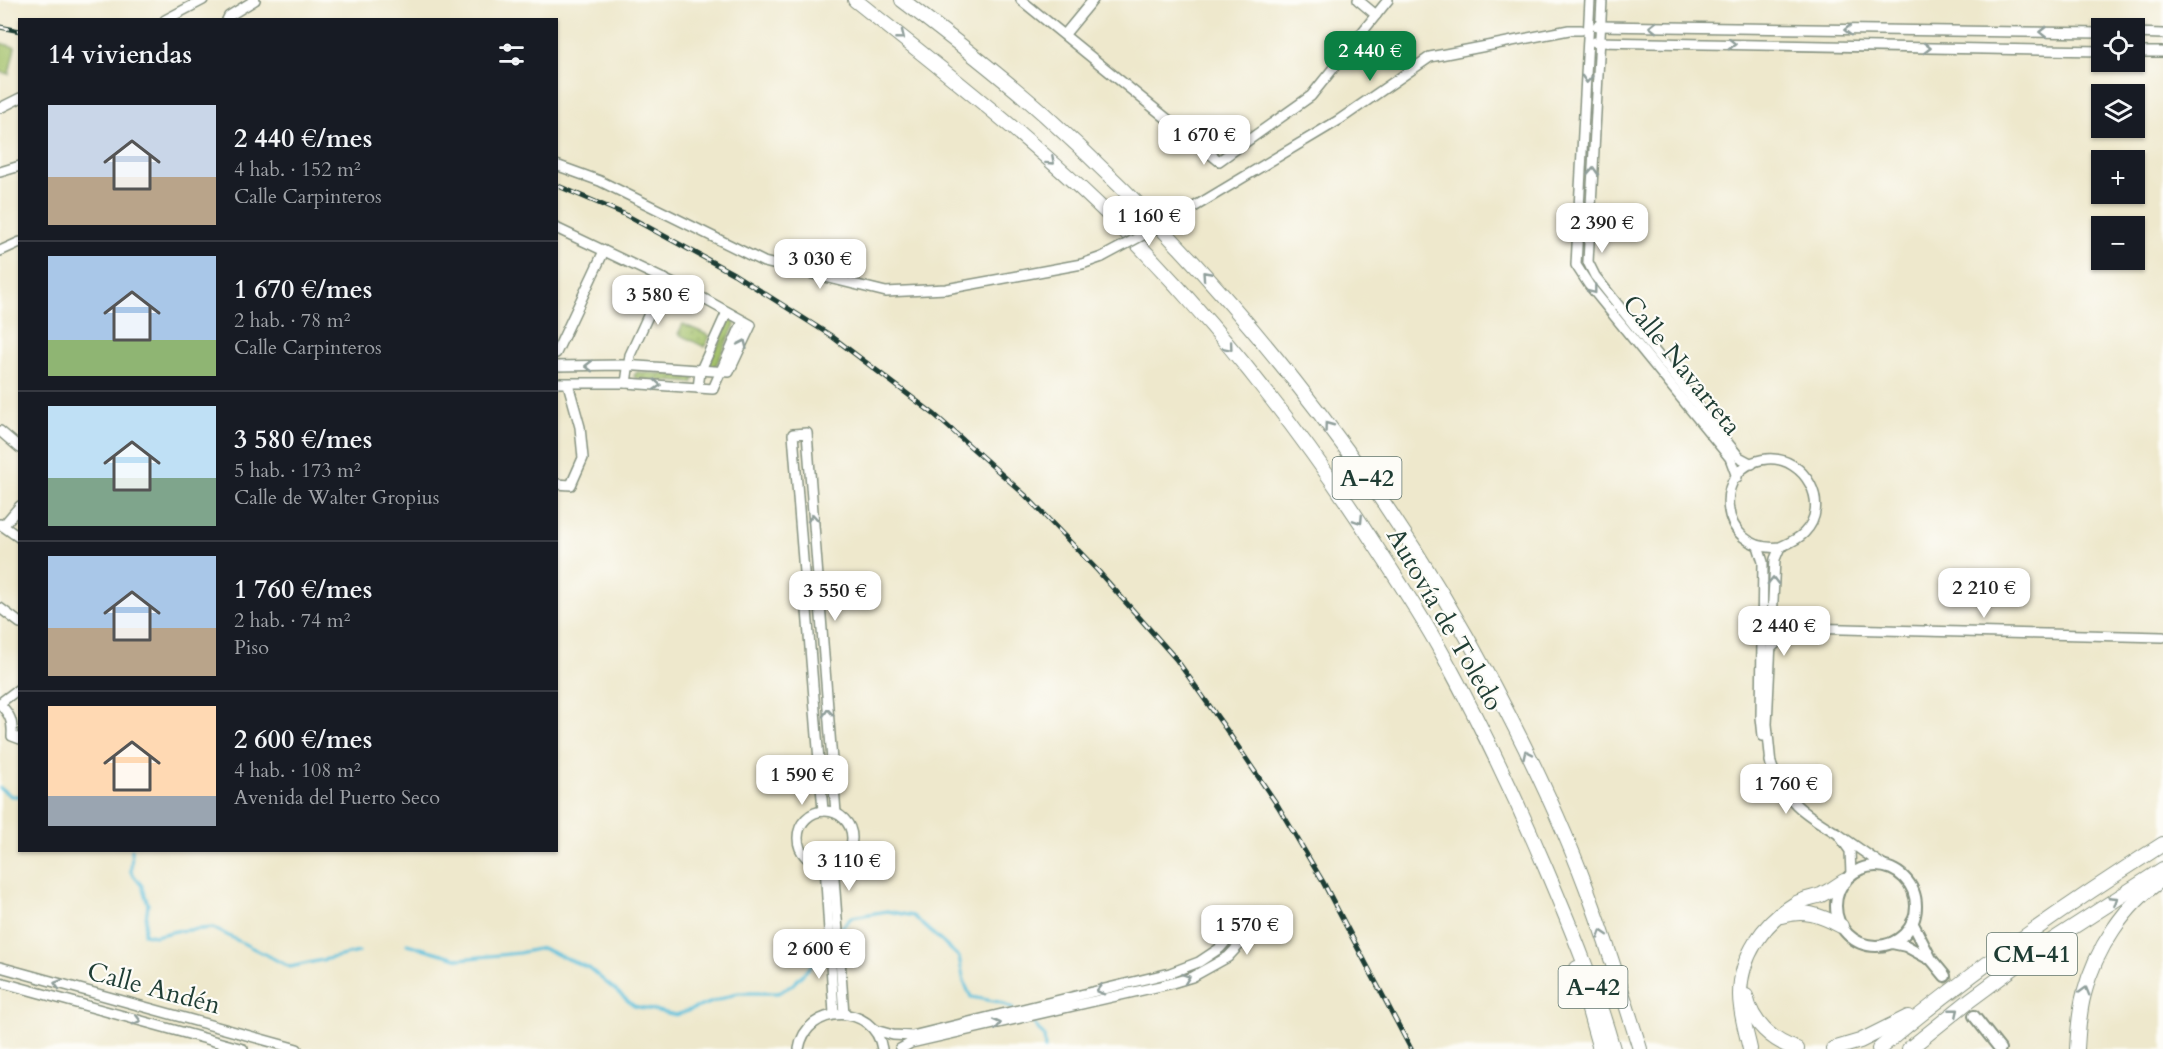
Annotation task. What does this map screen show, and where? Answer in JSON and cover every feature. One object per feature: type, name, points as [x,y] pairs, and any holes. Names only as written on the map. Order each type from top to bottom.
[{"type":"highway","name":"Autovía de Toledo","points":[[855,0],[997,113],[1122,228],[1195,306],[1264,388],[1350,506],[1442,652],[1515,795],[1570,925],[1614,1049]]},
{"type":"highway","name":"Autovía de Toledo","points":[[903,0],[1044,114],[1121,187],[1203,272],[1281,362],[1376,490],[1436,585],[1493,684],[1550,803],[1592,903],[1640,1049]]},
{"type":"highway","points":[[917,0],[929,20]]},
{"type":"highway","name":"CM-41","points":[[1880,1049],[2024,936],[2163,844]]},
{"type":"highway","name":"CM-41","points":[[1909,1049],[2039,949],[2163,869]]},
{"type":"highway","points":[[1750,1049],[1741,1010],[1740,994],[1742,976],[1751,949],[1761,933],[1797,902],[1826,892],[1847,878]]},
{"type":"highway","points":[[2077,1049],[2084,995],[2103,946],[2121,919],[2163,879]]},
{"type":"highway","points":[[1776,918],[1787,914],[1811,912],[1824,916],[1841,926]]},
{"type":"highway","points":[[1570,925],[1571,948],[1600,1049]]},
{"type":"highway","points":[[1742,976],[1748,1005],[1756,1020],[1780,1043],[1797,1049]]},
{"type":"highway","points":[[1833,1049],[1860,1041],[1927,1010]]},
{"type":"main road","points":[[1884,866],[1904,878],[1911,887],[1916,911],[1907,931],[1892,943],[1869,946],[1848,936],[1836,915],[1835,903],[1838,891],[1847,878],[1861,869],[1884,866]]},
{"type":"main road","points":[[1912,922],[1930,959],[1945,976]]},
{"type":"main road","points":[[1892,943],[1906,946],[1930,959]]},
{"type":"main road","points":[[1974,1016],[2000,1049]]},
{"type":"street","points":[[169,18],[203,0]]},
{"type":"street","points":[[228,18],[255,0]]},
{"type":"street","points":[[1021,0],[1220,161],[1311,96],[1388,0]]},
{"type":"street","points":[[1065,34],[1093,0]]},
{"type":"street","points":[[1358,0],[1376,15]]},
{"type":"street","name":"Calle Navarreta","points":[[1590,0],[1585,28],[1589,42],[1576,265],[1589,285],[1730,458],[1737,477]]},
{"type":"street","name":"Calle Navarreta","points":[[1602,0],[1588,262],[1595,276],[1739,457],[1752,464]]},
{"type":"street","points":[[558,166],[600,181],[764,262],[886,292],[946,289],[1082,264],[1102,257],[1184,213],[1339,120],[1430,57],[1569,30],[1601,27],[2091,33]]},
{"type":"street","points":[[2145,33],[2163,34]]},
{"type":"street","points":[[1589,42],[2091,51]]},
{"type":"street","points":[[2145,52],[2163,52]]},
{"type":"street","points":[[0,108],[18,99]]},
{"type":"street","points":[[0,172],[18,167]]},
{"type":"street","points":[[558,229],[665,279],[751,325],[729,372],[627,366],[558,366]]},
{"type":"street","points":[[0,251],[18,243]]},
{"type":"street","points":[[558,349],[604,251]]},
{"type":"street","points":[[626,383],[630,355],[665,279]]},
{"type":"street","points":[[698,388],[700,372],[727,312]]},
{"type":"street","points":[[558,383],[626,383],[713,389],[742,321]]},
{"type":"street","points":[[558,484],[571,485],[583,458],[580,427],[568,384]]},
{"type":"street","points":[[0,431],[18,446]]},
{"type":"street","points":[[823,811],[793,434],[807,433],[836,813]]},
{"type":"street","points":[[1766,459],[1781,460],[1795,466],[1806,476],[1813,489],[1816,504],[1813,519],[1805,532],[1794,542],[1780,547],[1758,546],[1744,539],[1734,528],[1728,514],[1727,499],[1731,485],[1752,464],[1766,459]]},
{"type":"street","points":[[18,508],[2,525],[18,537]]},
{"type":"street","points":[[1758,546],[1763,562],[1761,727],[1771,765],[1778,781],[1796,806],[1884,866]]},
{"type":"street","points":[[1771,765],[1767,724],[1774,569],[1780,547]]},
{"type":"street","points":[[0,608],[18,622]]},
{"type":"street","points":[[1773,612],[1782,623],[1804,628],[2163,637]]},
{"type":"street","points":[[1772,648],[1786,634],[1804,628]]},
{"type":"street","points":[[18,690],[0,703],[10,715],[13,725],[12,736],[18,738]]},
{"type":"street","points":[[10,715],[18,710]]},
{"type":"street","points":[[823,811],[836,813],[846,821],[852,837],[847,853],[829,864],[816,863],[808,859],[799,843],[802,825],[807,818],[823,811]]},
{"type":"street","points":[[1838,834],[1850,851],[1847,878]]},
{"type":"street","points":[[829,864],[839,937],[839,1014]]},
{"type":"street","points":[[829,864],[829,931],[839,1014]]},
{"type":"street","points":[[875,1030],[893,1035],[912,1036],[1170,973],[1198,963],[1220,948],[1243,923],[1253,930],[1228,957],[1184,979],[1158,987],[911,1043],[900,1049]]},
{"type":"street","name":"Calle Andén","points":[[0,967],[297,1049]]},
{"type":"street","name":"Calle Andén","points":[[0,982],[243,1049]]},
{"type":"street","points":[[799,1049],[805,1032],[814,1022],[826,1016],[839,1014],[853,1015],[865,1021],[875,1030],[882,1049]]},
{"type":"green space","points":[[0,43],[15,47],[9,74],[0,72]]},
{"type":"green space","points":[[730,320],[734,321],[735,325],[714,370],[707,366]]},
{"type":"green space","points":[[683,324],[710,336],[705,347],[678,334]]},
{"type":"green space","points":[[637,372],[692,376],[694,379],[692,383],[637,379],[634,376]]},
{"type":"waterway","points":[[0,788],[11,796],[18,796]]},
{"type":"waterway","points":[[132,852],[131,872],[142,886],[148,904],[144,934],[155,936],[176,931],[213,928],[290,967],[359,952]]},
{"type":"waterway","points":[[840,929],[852,917],[887,911],[913,916],[959,957],[964,982],[971,997],[999,1002],[1013,1009]]},
{"type":"waterway","points":[[407,944],[460,959],[519,953],[542,948],[589,968],[634,1006],[676,1015],[738,993],[778,993],[791,986],[810,967],[828,939]]},
{"type":"waterway","points":[[1029,1018],[1044,1036],[1045,1049]]},
{"type":"tunnel","points":[[1945,976],[1974,1016]]},
{"type":"railway","points":[[0,27],[18,31]]},
{"type":"railway","points":[[558,186],[624,214],[734,274],[830,335],[935,415],[1025,495],[1098,571],[1176,659],[1226,729],[1278,806],[1323,882],[1411,1049]]}]
